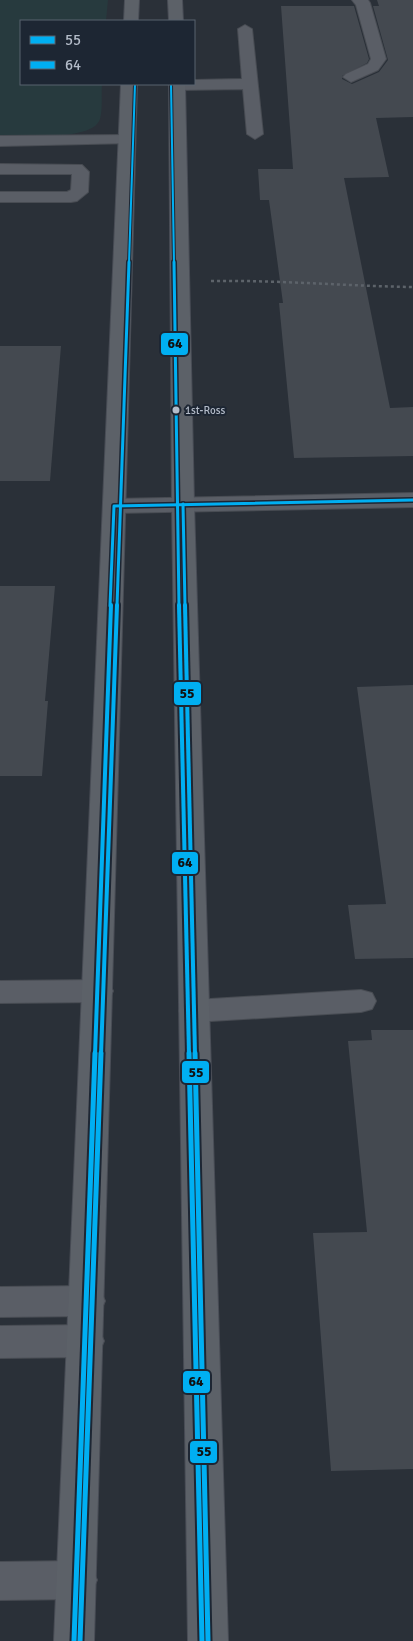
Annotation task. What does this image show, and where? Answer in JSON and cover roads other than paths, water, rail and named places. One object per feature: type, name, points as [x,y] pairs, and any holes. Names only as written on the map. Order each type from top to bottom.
[{"type":"main road","points":[[131,20],[132,0]]},
{"type":"main road","points":[[175,0],[176,20]]},
{"type":"main road","points":[[74,1641],[129,85]]},
{"type":"main road","points":[[177,85],[183,504],[208,1641]]},
{"type":"street","points":[[351,77],[373,67],[379,58],[363,3],[359,0]]},
{"type":"street","points":[[245,30],[255,134]]},
{"type":"street","points":[[195,85],[250,84]]},
{"type":"street","points":[[0,141],[126,140]]},
{"type":"street","points":[[0,169],[76,169],[81,172],[79,192],[71,197],[0,197]]},
{"type":"street","points":[[114,506],[413,500]]},
{"type":"street","points":[[0,992],[98,991]]},
{"type":"street","points":[[194,1011],[361,1001]]},
{"type":"street","points":[[0,1302],[87,1301]]},
{"type":"street","points":[[0,1342],[86,1341]]},
{"type":"street","points":[[0,1581],[76,1580]]},
{"type":"place","name":"1st-Ross","points":[[176,410]]}]
